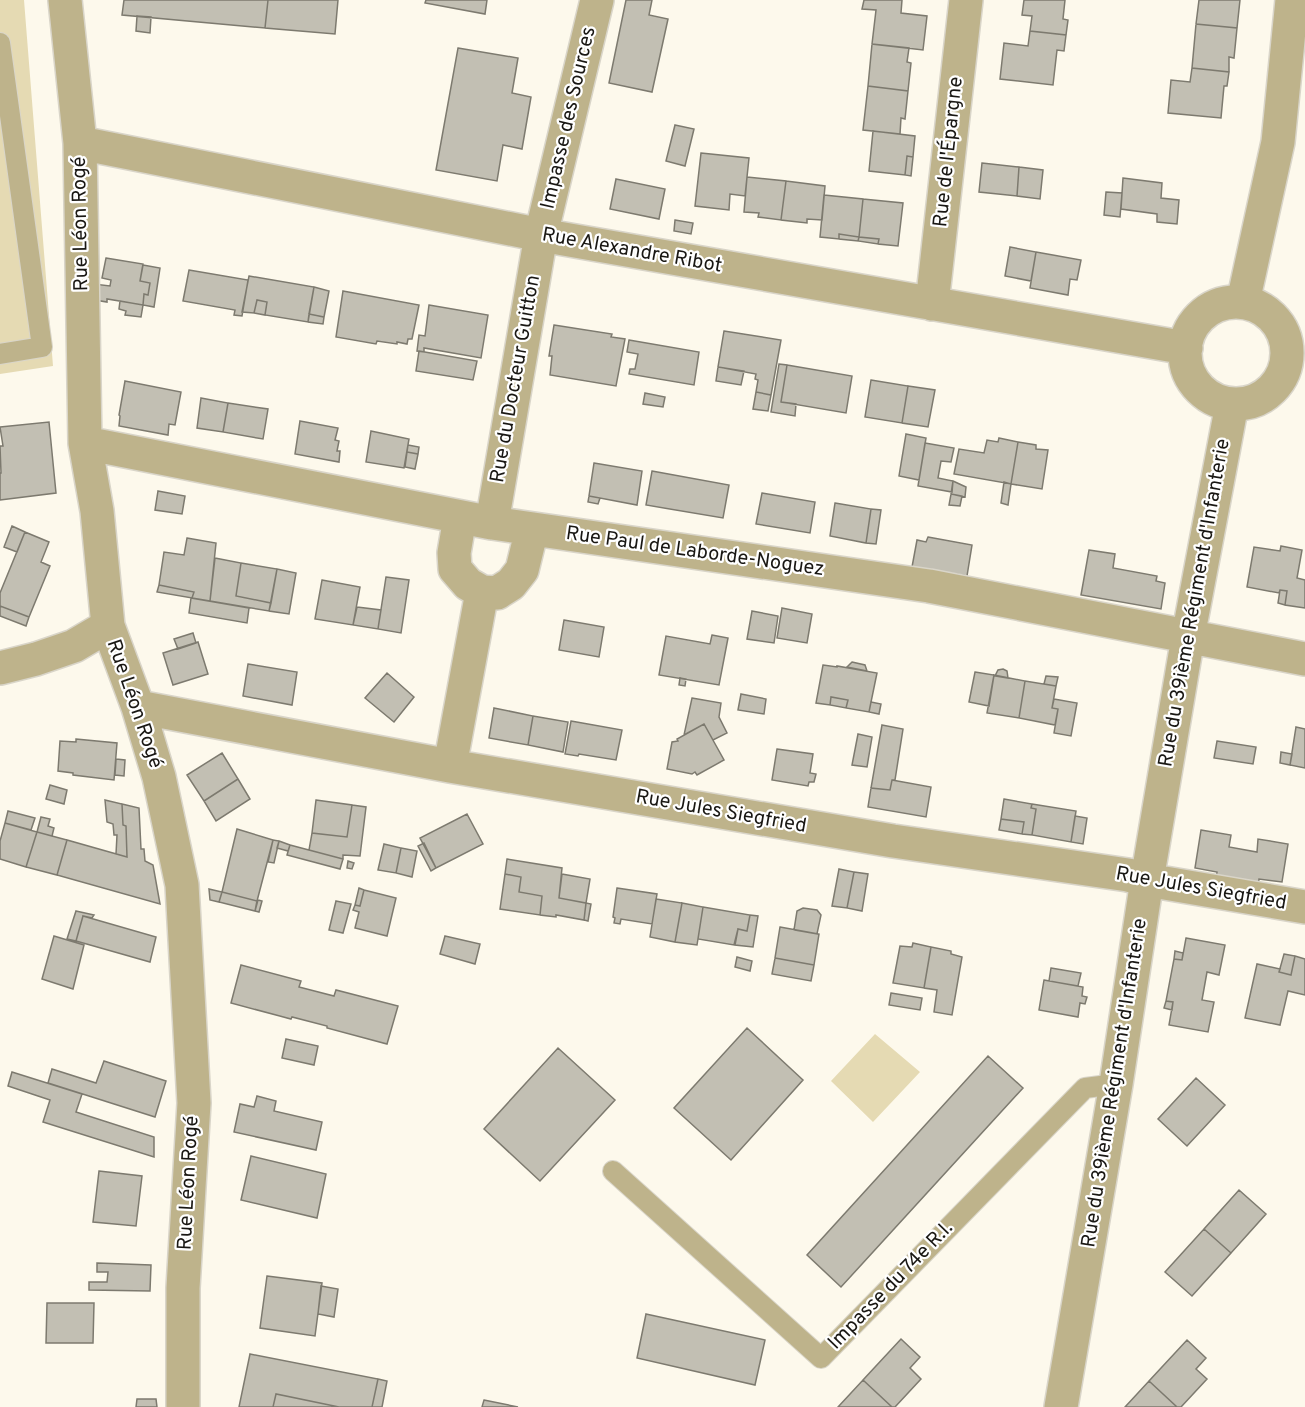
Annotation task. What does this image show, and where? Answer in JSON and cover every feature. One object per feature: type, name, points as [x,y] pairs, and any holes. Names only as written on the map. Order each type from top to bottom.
[{"type":"street","name":"Rue Léon Rogé","points":[[65,0],[80,143],[85,443],[96,511],[108,627],[138,707],[159,777],[182,885],[194,1103],[183,1288],[183,1407]]},
{"type":"street","name":"Impasse des Sources","points":[[541,235],[597,0]]},
{"type":"street","name":"Rue de l'Épargne","points":[[932,304],[966,0]]},
{"type":"street","points":[[1244,302],[1291,143],[1292,0]]},
{"type":"street","name":"Rue Alexandre Ribot","points":[[80,143],[541,235],[1186,348]]},
{"type":"street","name":"Rue du Docteur Guitton","points":[[492,523],[541,235]]},
{"type":"street","points":[[1227,302],[1244,302],[1260,307],[1274,318],[1284,332],[1295,368],[1265,395],[1249,403],[1232,404],[1209,396],[1192,379],[1187,364],[1186,348],[1190,332],[1198,318],[1211,308],[1227,302]]},
{"type":"street","name":"Rue du 39ième Régiment d'Infanterie","points":[[1061,1407],[1188,637],[1232,404]]},
{"type":"street","name":"Rue Paul de Laborde-Noguez","points":[[85,443],[492,523],[929,586],[1305,659]]},
{"type":"street","points":[[460,517],[454,553],[455,569],[468,584],[482,592],[497,593],[511,584],[522,570],[532,529]]},
{"type":"street","points":[[450,766],[482,592]]},
{"type":"street","points":[[0,668],[74,646],[108,627]]},
{"type":"street","name":"Rue Jules Siegfried","points":[[138,707],[450,766],[893,841],[1116,874],[1305,907]]},
{"type":"lane","points":[[0,43],[5,120],[42,347],[0,354]]},
{"type":"lane","name":"Impasse du 74e R.I.","points":[[613,1171],[821,1358],[1084,1088],[1116,1084]]},
{"type":"shaded area","points":[[0,0],[24,0],[53,366],[0,374]]},
{"type":"shaded area","points":[[875,1034],[920,1072],[873,1122],[831,1081]]},
{"type":"building","points":[[124,0],[268,0],[265,28],[122,15]]},
{"type":"building","points":[[268,0],[338,0],[335,34],[265,28]]},
{"type":"building","points":[[426,0],[487,0],[485,14],[425,3]]},
{"type":"building","points":[[626,0],[652,0],[649,15],[668,19],[652,92],[609,83]]},
{"type":"building","points":[[864,0],[902,0],[901,13],[927,16],[923,50],[872,44],[876,10],[862,9]]},
{"type":"building","points":[[1024,0],[1065,0],[1063,19],[1068,20],[1066,35],[1030,31],[1032,16],[1022,15]]},
{"type":"building","points":[[1199,0],[1240,0],[1237,28],[1196,24]]},
{"type":"building","points":[[137,16],[151,17],[150,33],[136,31]]},
{"type":"building","points":[[1196,24],[1237,28],[1234,58],[1229,57],[1229,72],[1192,68]]},
{"type":"building","points":[[1030,31],[1066,35],[1064,51],[1057,50],[1053,85],[1000,79],[1004,43],[1028,46]]},
{"type":"building","points":[[872,44],[909,48],[907,62],[911,63],[908,91],[868,86]]},
{"type":"building","points":[[458,48],[518,58],[512,93],[531,97],[522,149],[503,145],[497,181],[436,170]]},
{"type":"building","points":[[1192,68],[1229,72],[1227,86],[1224,86],[1221,118],[1168,113],[1171,80],[1190,82]]},
{"type":"building","points":[[868,86],[908,91],[905,119],[901,118],[900,134],[863,130]]},
{"type":"building","points":[[675,125],[694,129],[685,166],[666,161]]},
{"type":"building","points":[[873,131],[915,136],[913,157],[907,156],[905,175],[869,171]]},
{"type":"building","points":[[701,153],[749,158],[745,196],[730,194],[729,210],[695,206]]},
{"type":"building","points":[[907,156],[913,157],[911,176],[905,175]]},
{"type":"building","points":[[982,163],[1019,167],[1017,196],[979,192]]},
{"type":"building","points":[[1019,167],[1043,170],[1040,199],[1017,196]]},
{"type":"building","points":[[747,177],[786,181],[781,220],[758,217],[759,213],[744,212]]},
{"type":"building","points":[[1123,178],[1162,183],[1161,198],[1179,200],[1177,224],[1157,222],[1157,214],[1121,209]]},
{"type":"building","points":[[616,179],[665,189],[659,219],[610,209]]},
{"type":"building","points":[[786,181],[825,186],[822,220],[807,219],[807,223],[781,220]]},
{"type":"building","points":[[1106,192],[1122,193],[1120,217],[1104,215]]},
{"type":"building","points":[[824,195],[863,199],[859,237],[839,234],[839,239],[820,237]]},
{"type":"building","points":[[863,199],[903,203],[898,246],[878,244],[879,239],[859,237]]},
{"type":"building","points":[[675,220],[693,223],[691,234],[674,231]]},
{"type":"building","points":[[839,234],[859,237],[858,241],[839,239]]},
{"type":"building","points":[[859,237],[879,239],[878,244],[858,241]]},
{"type":"building","points":[[1010,247],[1036,252],[1031,281],[1005,276]]},
{"type":"building","points":[[1036,252],[1081,260],[1077,280],[1070,279],[1068,295],[1030,288]]},
{"type":"building","points":[[106,258],[143,264],[140,281],[150,283],[148,295],[144,294],[143,305],[107,299],[107,302],[95,300],[94,284],[110,286],[111,280],[102,278]]},
{"type":"building","points":[[143,265],[160,268],[154,307],[143,305],[144,294],[148,295],[150,283],[140,281]]},
{"type":"building","points":[[189,270],[248,280],[242,316],[234,315],[235,310],[183,301]]},
{"type":"building","points":[[249,276],[314,287],[308,322],[265,315],[267,302],[257,300],[254,313],[242,312]]},
{"type":"building","points":[[314,287],[329,291],[324,317],[309,314]]},
{"type":"building","points":[[343,291],[419,305],[412,339],[408,339],[407,344],[377,341],[376,344],[336,337]]},
{"type":"building","points":[[257,300],[267,302],[265,315],[254,313]]},
{"type":"building","points":[[120,301],[143,305],[141,317],[125,315],[126,311],[119,309]]},
{"type":"building","points":[[429,305],[488,315],[481,358],[424,348],[424,352],[417,351],[419,335],[425,336]]},
{"type":"building","points":[[309,314],[324,317],[323,324],[308,322]]},
{"type":"building","points":[[554,325],[612,334],[611,337],[625,339],[616,386],[550,375],[552,356],[549,356]]},
{"type":"building","points":[[724,331],[781,340],[771,395],[756,392],[758,380],[755,379],[756,374],[718,367]]},
{"type":"building","points":[[629,340],[699,352],[694,385],[629,374],[630,369],[635,369],[638,354],[627,352]]},
{"type":"building","points":[[419,351],[477,361],[473,380],[416,371]]},
{"type":"building","points":[[779,364],[787,365],[781,402],[796,404],[795,416],[771,412]]},
{"type":"building","points":[[787,365],[852,376],[846,413],[781,402]]},
{"type":"building","points":[[718,367],[744,371],[741,385],[716,381]]},
{"type":"building","points":[[871,380],[908,386],[902,423],[865,417]]},
{"type":"building","points":[[125,381],[181,392],[175,425],[169,424],[168,435],[119,426]]},
{"type":"building","points":[[908,386],[935,390],[928,427],[902,423]]},
{"type":"building","points":[[756,392],[771,395],[768,411],[753,409]]},
{"type":"building","points":[[645,393],[665,397],[663,407],[643,404]]},
{"type":"building","points":[[201,398],[228,403],[223,432],[197,428]]},
{"type":"building","points":[[228,403],[268,409],[263,439],[223,432]]},
{"type":"building","points":[[300,421],[338,428],[335,440],[339,441],[337,451],[340,451],[339,462],[295,454]]},
{"type":"building","points":[[49,422],[56,493],[0,500],[0,446],[3,446],[0,427]]},
{"type":"building","points":[[371,431],[409,439],[404,468],[366,462]]},
{"type":"building","points":[[906,434],[926,438],[919,480],[899,476]]},
{"type":"building","points":[[999,438],[1018,442],[1011,484],[954,474],[959,449],[984,453],[987,440],[998,442]]},
{"type":"building","points":[[1018,442],[1036,445],[1036,449],[1048,450],[1042,489],[1011,484]]},
{"type":"building","points":[[925,443],[954,448],[951,462],[941,461],[938,478],[953,481],[952,492],[918,486]]},
{"type":"building","points":[[408,445],[419,447],[418,454],[407,452]]},
{"type":"building","points":[[407,452],[418,454],[415,469],[405,467]]},
{"type":"building","points":[[594,463],[642,471],[637,505],[589,496]]},
{"type":"building","points":[[652,471],[729,485],[723,518],[646,505]]},
{"type":"building","points":[[953,481],[966,487],[965,497],[951,494]]},
{"type":"building","points":[[1004,482],[1011,484],[1008,505],[1001,503]]},
{"type":"building","points":[[158,491],[185,496],[182,514],[155,510]]},
{"type":"building","points":[[762,493],[815,502],[810,533],[756,524]]},
{"type":"building","points":[[951,494],[962,496],[960,506],[949,505]]},
{"type":"building","points":[[589,496],[600,498],[598,504],[588,502]]},
{"type":"building","points":[[835,503],[871,509],[866,543],[830,536]]},
{"type":"building","points":[[871,509],[881,510],[876,544],[866,543]]},
{"type":"building","points":[[12,526],[25,532],[17,552],[4,547]]},
{"type":"building","points":[[25,532],[49,542],[41,562],[50,566],[29,617],[0,606],[0,593]]},
{"type":"building","points":[[928,537],[972,545],[967,576],[912,567],[917,540],[926,542]]},
{"type":"building","points":[[187,538],[216,543],[210,601],[192,598],[194,592],[159,585],[164,552],[184,555]]},
{"type":"building","points":[[1281,546],[1302,550],[1297,578],[1305,580],[1305,608],[1285,605],[1287,591],[1280,590],[1279,593],[1247,587],[1254,547],[1280,551]]},
{"type":"building","points":[[1089,550],[1115,554],[1113,568],[1157,576],[1156,581],[1165,583],[1161,609],[1081,595]]},
{"type":"building","points":[[215,558],[241,563],[236,596],[271,603],[269,611],[210,601]]},
{"type":"building","points":[[241,563],[277,569],[271,603],[236,596]]},
{"type":"building","points":[[277,569],[296,573],[289,614],[269,611]]},
{"type":"building","points":[[386,577],[409,580],[401,633],[378,629]]},
{"type":"building","points":[[322,580],[360,587],[353,625],[315,619]]},
{"type":"building","points":[[159,585],[194,592],[192,598],[157,592]]},
{"type":"building","points":[[1280,590],[1287,591],[1285,605],[1278,603]]},
{"type":"building","points":[[191,598],[249,608],[247,623],[189,613]]},
{"type":"building","points":[[0,606],[29,617],[26,626],[0,616]]},
{"type":"building","points":[[357,607],[381,610],[378,629],[353,625]]},
{"type":"building","points":[[782,608],[812,614],[807,643],[777,638]]},
{"type":"building","points":[[752,611],[778,616],[774,643],[747,639]]},
{"type":"building","points":[[564,620],[604,627],[599,657],[559,650]]},
{"type":"building","points":[[193,633],[196,643],[178,649],[174,639]]},
{"type":"building","points":[[712,635],[728,638],[719,685],[659,675],[666,636],[710,644]]},
{"type":"building","points":[[198,642],[208,674],[173,685],[163,653]]},
{"type":"building","points":[[852,662],[865,665],[867,671],[847,667]]},
{"type":"building","points":[[248,664],[297,672],[292,705],[243,696]]},
{"type":"building","points":[[823,665],[877,673],[869,712],[846,708],[848,700],[831,697],[830,705],[816,703]]},
{"type":"building","points":[[998,670],[1007,671],[1008,678],[995,676]]},
{"type":"building","points":[[975,672],[994,675],[989,706],[969,702]]},
{"type":"building","points":[[387,673],[414,697],[394,722],[365,698]]},
{"type":"building","points":[[994,675],[1025,681],[1019,718],[987,713]]},
{"type":"building","points":[[1046,676],[1058,677],[1056,686],[1044,684]]},
{"type":"building","points":[[680,678],[686,679],[685,686],[679,685]]},
{"type":"building","points":[[1025,681],[1056,686],[1052,708],[1058,709],[1055,725],[1019,718]]},
{"type":"building","points":[[741,694],[766,699],[764,714],[738,710]]},
{"type":"building","points":[[831,697],[848,700],[846,708],[830,705]]},
{"type":"building","points":[[692,698],[721,703],[719,717],[727,733],[713,740],[704,724],[684,735]]},
{"type":"building","points":[[1054,699],[1077,703],[1071,736],[1054,733],[1058,709],[1052,708]]},
{"type":"building","points":[[871,702],[881,704],[879,714],[869,712]]},
{"type":"building","points":[[494,708],[533,716],[528,745],[489,738]]},
{"type":"building","points":[[533,716],[568,722],[563,752],[528,745]]},
{"type":"building","points":[[571,721],[622,730],[616,760],[565,754]]},
{"type":"building","points":[[704,724],[724,760],[697,775],[695,772],[692,774],[667,769],[672,742],[678,741],[677,739]]},
{"type":"building","points":[[882,725],[903,729],[895,780],[892,780],[890,790],[871,788]]},
{"type":"building","points":[[1296,727],[1305,729],[1305,768],[1290,765]]},
{"type":"building","points":[[858,734],[872,737],[867,767],[852,765]]},
{"type":"building","points":[[76,739],[117,743],[114,780],[58,771],[60,741],[76,742]]},
{"type":"building","points":[[1217,741],[1256,747],[1253,764],[1214,758]]},
{"type":"building","points":[[777,749],[813,754],[810,773],[816,774],[814,782],[809,782],[808,786],[772,780]]},
{"type":"building","points":[[1281,752],[1292,754],[1290,765],[1280,763]]},
{"type":"building","points":[[222,753],[238,779],[204,801],[187,775]]},
{"type":"building","points":[[116,759],[125,760],[124,776],[115,775]]},
{"type":"building","points":[[238,779],[250,799],[216,821],[204,801]]},
{"type":"building","points":[[892,780],[931,787],[926,817],[868,807],[871,788],[890,790]]},
{"type":"building","points":[[50,785],[67,790],[64,804],[46,799]]},
{"type":"building","points":[[1004,799],[1032,804],[1031,808],[1036,809],[1032,835],[1022,834],[1024,822],[1001,819]]},
{"type":"building","points":[[105,800],[122,804],[123,825],[126,826],[127,857],[116,854],[117,835],[114,835],[113,824],[107,822]]},
{"type":"building","points":[[316,800],[352,805],[347,837],[312,833]]},
{"type":"building","points":[[122,804],[139,808],[141,849],[144,849],[145,861],[153,865],[160,904],[57,875],[67,840],[127,857],[126,826],[123,825]]},
{"type":"building","points":[[1032,804],[1076,811],[1071,842],[1032,835],[1036,809],[1031,808]]},
{"type":"building","points":[[352,805],[366,807],[360,856],[343,855],[343,859],[309,850],[312,833],[347,837]]},
{"type":"building","points":[[8,811],[35,818],[31,830],[5,823]]},
{"type":"building","points":[[467,814],[483,844],[436,868],[420,838]]},
{"type":"building","points":[[1075,816],[1087,818],[1083,844],[1071,842]]},
{"type":"building","points":[[41,817],[50,819],[48,826],[54,828],[52,836],[37,832]]},
{"type":"building","points":[[1001,819],[1024,822],[1022,834],[999,830]]},
{"type":"building","points":[[5,823],[37,832],[26,867],[0,859],[0,841]]},
{"type":"building","points":[[237,829],[273,840],[257,901],[222,892]]},
{"type":"building","points":[[1201,830],[1231,835],[1229,847],[1257,852],[1258,839],[1288,844],[1282,882],[1259,879],[1258,886],[1216,879],[1217,872],[1195,868]]},
{"type":"building","points":[[37,832],[67,840],[57,875],[26,867]]},
{"type":"building","points":[[273,840],[279,841],[274,863],[268,862]]},
{"type":"building","points":[[279,841],[290,845],[288,851],[277,848]]},
{"type":"building","points":[[424,843],[436,868],[431,871],[418,846]]},
{"type":"building","points":[[384,844],[401,848],[396,873],[378,870]]},
{"type":"building","points":[[290,845],[343,859],[340,869],[287,855]]},
{"type":"building","points":[[401,848],[417,851],[412,877],[396,873]]},
{"type":"building","points":[[507,859],[562,868],[559,898],[586,903],[584,920],[556,915],[556,917],[540,915],[542,896],[519,892],[521,877],[505,874]]},
{"type":"building","points":[[348,861],[354,863],[352,869],[347,868]]},
{"type":"building","points":[[839,869],[854,872],[847,908],[832,906]]},
{"type":"building","points":[[854,872],[868,874],[862,911],[847,908]]},
{"type":"building","points":[[505,874],[521,877],[519,892],[542,896],[540,915],[500,909]]},
{"type":"building","points":[[562,874],[590,879],[586,903],[559,898]]},
{"type":"building","points":[[359,888],[364,890],[360,906],[355,905]]},
{"type":"building","points":[[617,888],[657,894],[652,924],[621,919],[620,924],[614,923]]},
{"type":"building","points":[[209,889],[222,892],[219,902],[210,900]]},
{"type":"building","points":[[364,890],[396,898],[387,936],[355,928],[359,912],[353,910],[355,905],[360,906]]},
{"type":"building","points":[[222,892],[257,901],[255,911],[219,902]]},
{"type":"building","points":[[656,899],[682,903],[675,942],[650,937]]},
{"type":"building","points":[[258,900],[262,901],[259,912],[255,911]]},
{"type":"building","points":[[336,901],[351,904],[343,933],[329,930]]},
{"type":"building","points":[[586,903],[591,904],[588,921],[584,920]]},
{"type":"building","points":[[682,903],[703,907],[697,945],[675,942]]},
{"type":"building","points":[[703,907],[750,915],[747,931],[738,929],[734,945],[698,939]]},
{"type":"building","points":[[803,908],[817,910],[821,915],[817,934],[794,930],[797,911]]},
{"type":"building","points":[[76,911],[94,915],[92,918],[83,916],[76,941],[67,939]]},
{"type":"building","points":[[750,915],[758,916],[753,947],[735,945],[738,929],[747,931]]},
{"type":"building","points":[[83,916],[156,937],[150,962],[76,941]]},
{"type":"building","points":[[780,927],[819,934],[814,965],[775,958]]},
{"type":"building","points":[[54,936],[84,945],[73,989],[42,979]]},
{"type":"building","points":[[445,936],[480,944],[475,964],[440,954]]},
{"type":"building","points":[[1186,938],[1225,945],[1219,975],[1207,972],[1202,1000],[1214,1002],[1208,1032],[1169,1025],[1173,1002],[1166,1001],[1174,959],[1182,960]]},
{"type":"building","points":[[913,943],[931,947],[924,988],[893,983],[900,946],[912,947]]},
{"type":"building","points":[[931,947],[951,951],[951,954],[962,957],[952,1015],[934,1012],[937,990],[924,988]]},
{"type":"building","points":[[1175,951],[1183,953],[1182,960],[1174,959]]},
{"type":"building","points":[[1284,954],[1295,956],[1291,975],[1279,972]]},
{"type":"building","points":[[1295,956],[1305,959],[1305,995],[1288,991],[1280,1025],[1245,1018],[1257,964],[1280,969],[1279,972],[1291,975]]},
{"type":"building","points":[[737,957],[752,961],[750,971],[735,967]]},
{"type":"building","points":[[775,958],[814,965],[811,981],[772,974]]},
{"type":"building","points":[[241,965],[301,981],[299,987],[334,996],[336,990],[398,1006],[387,1044],[327,1028],[327,1026],[231,1003]]},
{"type":"building","points":[[1051,968],[1081,973],[1078,986],[1049,981]]},
{"type":"building","points":[[1044,980],[1083,987],[1082,996],[1087,997],[1085,1004],[1080,1003],[1078,1017],[1039,1010]]},
{"type":"building","points":[[891,993],[922,998],[920,1010],[889,1005]]},
{"type":"building","points":[[1166,1001],[1173,1002],[1172,1010],[1164,1008]]},
{"type":"building","points":[[747,1028],[803,1080],[731,1160],[674,1108]]},
{"type":"building","points":[[286,1039],[318,1046],[314,1065],[282,1058]]},
{"type":"building","points":[[558,1048],[615,1100],[540,1181],[484,1129]]},
{"type":"building","points":[[988,1056],[1023,1088],[841,1287],[807,1255]]},
{"type":"building","points":[[104,1061],[166,1081],[155,1117],[48,1083],[52,1069],[96,1083]]},
{"type":"building","points":[[12,1072],[82,1094],[76,1112],[154,1137],[154,1157],[43,1122],[50,1100],[8,1086]]},
{"type":"building","points":[[1196,1078],[1225,1105],[1187,1146],[1158,1119]]},
{"type":"building","points":[[257,1096],[276,1101],[274,1111],[322,1122],[316,1150],[234,1132],[240,1104],[254,1107]]},
{"type":"building","points":[[251,1156],[326,1174],[317,1218],[241,1200]]},
{"type":"building","points":[[99,1171],[142,1176],[136,1226],[93,1222]]},
{"type":"building","points":[[1239,1190],[1266,1214],[1231,1253],[1204,1229]]},
{"type":"building","points":[[1204,1229],[1231,1253],[1192,1296],[1165,1272]]},
{"type":"building","points":[[97,1263],[151,1265],[150,1291],[89,1290],[89,1282],[107,1282],[108,1272],[97,1272]]},
{"type":"building","points":[[267,1276],[322,1283],[315,1336],[260,1328]]},
{"type":"building","points":[[321,1286],[338,1289],[334,1317],[318,1314]]},
{"type":"building","points":[[47,1303],[94,1303],[93,1343],[46,1343]]},
{"type":"building","points":[[646,1314],[765,1340],[755,1385],[637,1358]]},
{"type":"building","points":[[901,1339],[920,1357],[910,1368],[921,1379],[895,1407],[892,1407],[863,1380]]},
{"type":"building","points":[[1187,1340],[1206,1358],[1196,1369],[1207,1379],[1181,1407],[1177,1407],[1149,1381]]},
{"type":"building","points":[[250,1354],[378,1379],[372,1407],[339,1407],[276,1394],[273,1407],[239,1407]]},
{"type":"building","points":[[378,1379],[387,1381],[382,1407],[372,1407]]},
{"type":"building","points":[[863,1380],[892,1407],[838,1407]]},
{"type":"building","points":[[1149,1381],[1177,1407],[1125,1407]]},
{"type":"building","points":[[276,1394],[339,1407],[273,1407]]},
{"type":"building","points":[[137,1399],[156,1399],[157,1407],[136,1407]]},
{"type":"building","points":[[484,1400],[518,1407],[482,1407]]}]
